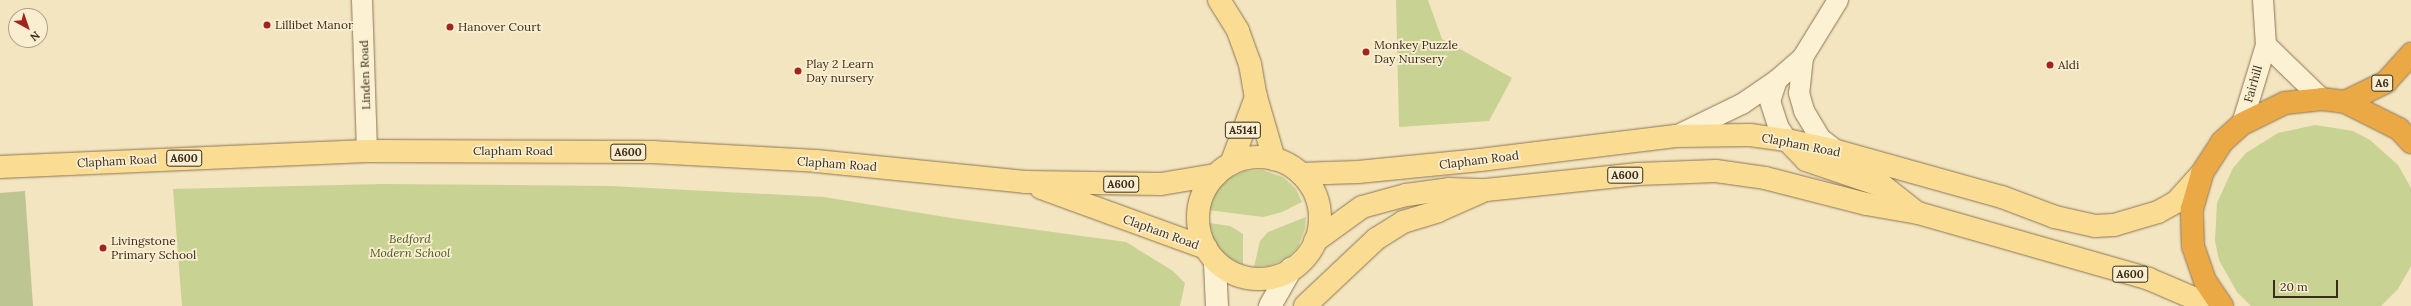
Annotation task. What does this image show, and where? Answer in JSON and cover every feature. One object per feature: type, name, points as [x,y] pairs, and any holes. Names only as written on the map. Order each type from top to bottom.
[{"type":"highway","name":"A6","points":[[2345,102],[2386,82],[2411,54]]},
{"type":"highway","points":[[2222,306],[2205,281],[2193,246],[2192,209],[2202,173],[2222,142],[2242,124],[2285,103],[2322,100],[2345,102],[2399,129],[2411,142]]},
{"type":"main road","name":"A5141","points":[[1219,0],[1238,31],[1250,64],[1256,97],[1274,159]]},
{"type":"main road","name":"A5141","points":[[1223,169],[1256,97]]},
{"type":"main road","name":"Clapham Road","points":[[1301,174],[1358,172],[1473,161],[1676,136],[1750,135],[1787,140],[1837,151],[2002,197],[2054,218],[2096,226],[2114,225],[2158,212],[2176,202],[2202,173]]},
{"type":"main road","points":[[1787,140],[1806,160],[1883,186],[1918,213]]},
{"type":"main road","name":"Clapham Road","points":[[0,167],[367,151],[652,152],[816,161],[1025,182],[1161,184],[1223,169]]},
{"type":"main road","name":"A600","points":[[1211,256],[1228,273],[1246,280],[1262,279],[1292,269],[1306,257],[1315,240],[1320,223],[1319,202],[1301,174],[1289,164],[1274,159],[1244,158],[1223,169]]},
{"type":"main road","points":[[1211,256],[1200,232],[1198,214],[1201,200],[1223,169]]},
{"type":"main road","name":"A600","points":[[1315,240],[1347,216],[1376,202],[1449,189],[1486,190],[1638,174],[1716,171],[1765,178],[1866,204],[1918,213],[2149,279],[2212,306]]},
{"type":"main road","name":"Clapham Road","points":[[1025,182],[1211,256]]},
{"type":"main road","points":[[1305,306],[1364,249],[1403,222],[1438,211],[1486,190]]},
{"type":"street","name":"Linden Road","points":[[362,0],[367,151]]},
{"type":"street","points":[[1676,136],[1742,104],[1778,80],[1803,57],[1838,0]]},
{"type":"street","name":"Fairhill","points":[[2242,124],[2266,45],[2263,0]]},
{"type":"street","name":"Fairhill","points":[[2266,45],[2322,100]]},
{"type":"street","points":[[1803,57],[1799,93],[1804,111],[1821,139],[1837,151]]},
{"type":"street","points":[[1778,80],[1770,101],[1779,128],[1787,140]]},
{"type":"street","points":[[1211,256],[1217,306]]},
{"type":"street","points":[[1270,306],[1292,269]]},
{"type":"green space","points":[[1396,0],[1428,0],[1442,39],[1512,78],[1489,121],[1399,127]]},
{"type":"green space","points":[[2315,125],[2353,131],[2370,140],[2398,165],[2411,188],[2411,266],[2398,289],[2381,306],[2251,306],[2237,292],[2219,260],[2215,241],[2217,203],[2233,168],[2246,153],[2278,133]]},
{"type":"green space","points":[[1262,170],[1283,177],[1296,189],[1302,202],[1282,212],[1263,217],[1208,210],[1218,188],[1229,178],[1245,171]]},
{"type":"green space","name":"Bedford Modern School","points":[[383,184],[611,186],[824,197],[951,218],[1126,242],[1173,271],[1185,283],[1180,306],[182,306],[173,189]]},
{"type":"green space","points":[[25,191],[33,306],[0,306],[0,193]]},
{"type":"green space","points":[[1306,217],[1305,229],[1298,247],[1286,259],[1269,266],[1254,267],[1260,241],[1268,232]]},
{"type":"green space","points":[[1209,223],[1230,226],[1243,234],[1243,265],[1225,256],[1215,245]]},
{"type":"place","name":"Lillibet Manor","points":[[267,25]]},
{"type":"place","name":"Hanover Court","points":[[450,27]]},
{"type":"place","name":"Monkey Puzzle Day Nursery","points":[[1366,52]]},
{"type":"place","name":"Aldi","points":[[2050,65]]},
{"type":"place","name":"Play 2 Learn Day nursery","points":[[798,71]]},
{"type":"place","name":"Livingstone Primary School","points":[[103,248]]}]
